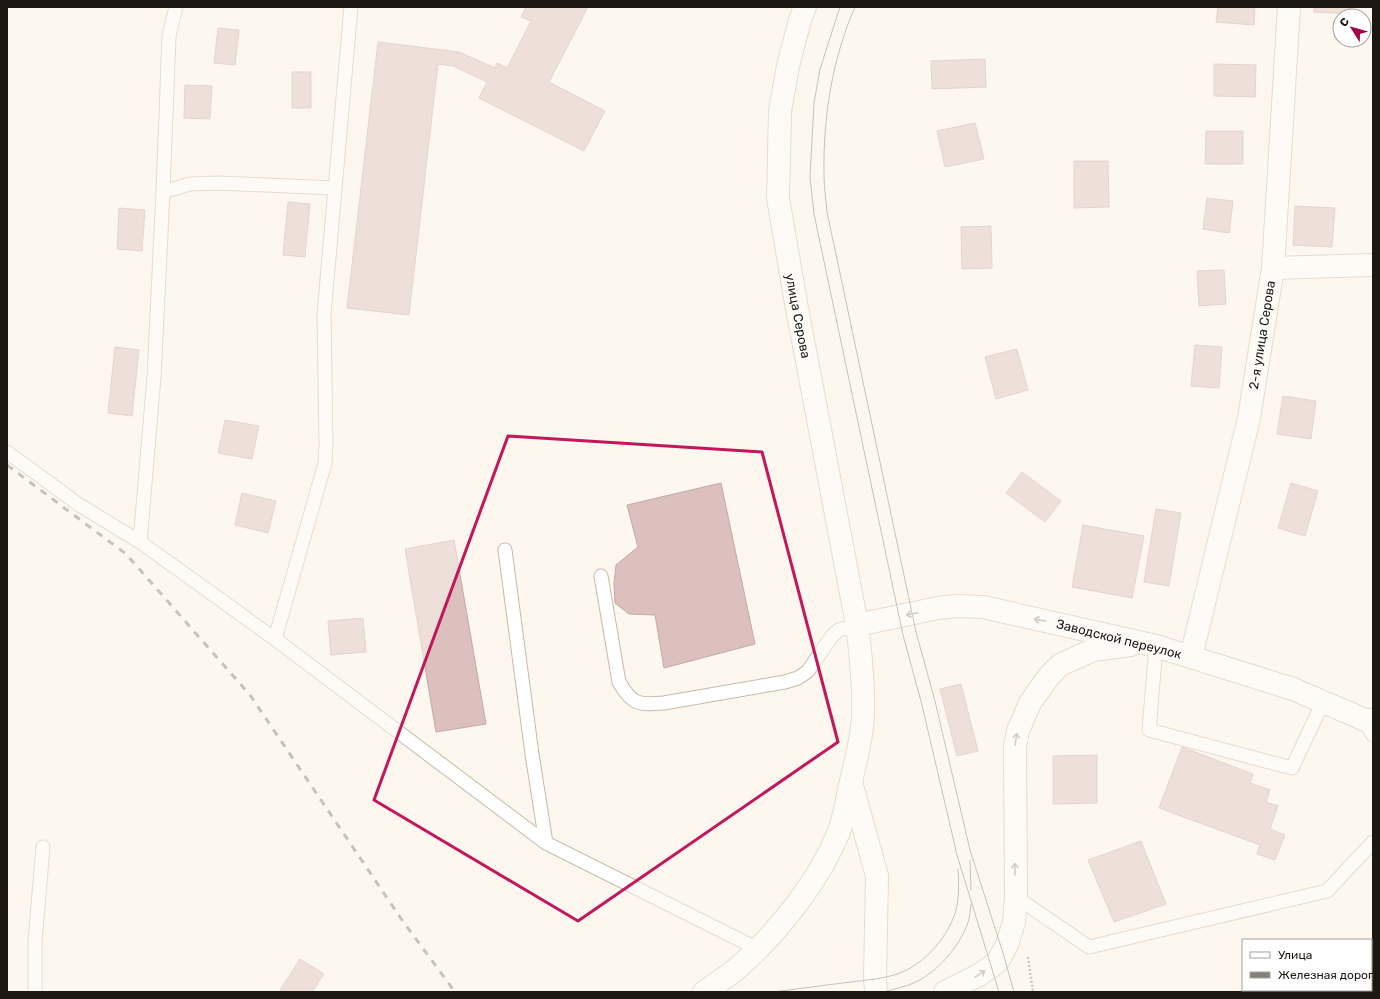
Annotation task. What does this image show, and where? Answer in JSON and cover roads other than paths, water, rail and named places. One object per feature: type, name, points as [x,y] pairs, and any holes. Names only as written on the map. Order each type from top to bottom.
[{"type":"main road","name":"улица Серова","points":[[704,992],[740,966],[758,949],[784,919],[817,875],[839,832],[860,746],[863,717],[861,659],[857,625],[796,303],[778,198],[780,111],[788,66],[800,20],[805,7]]},
{"type":"main road","name":"2-я улица Серова","points":[[1191,657],[1249,418],[1273,268],[1289,7]]},
{"type":"main road","points":[[1273,268],[1373,265]]},
{"type":"main road","name":"Заводской переулок","points":[[857,625],[938,608],[957,606],[983,608],[1151,645],[1191,657],[1293,689],[1370,725]]},
{"type":"main road","points":[[945,992],[979,975],[998,961],[1007,945],[1014,922],[1016,897],[1015,746],[1018,731],[1030,703],[1049,676],[1060,665],[1093,650],[1151,645]]},
{"type":"main road","points":[[851,782],[877,876],[876,992]]},
{"type":"lane","points":[[140,542],[154,378],[163,192],[168,36],[176,7]]},
{"type":"lane","points":[[275,639],[325,463],[324,314],[352,7]]},
{"type":"lane","points":[[163,192],[190,184],[218,183],[335,188]]},
{"type":"lane","points":[[7,452],[78,504],[140,542],[275,639],[546,843],[758,949]]},
{"type":"lane","points":[[505,550],[532,754],[546,843]]},
{"type":"lane","points":[[601,576],[619,682],[626,695],[645,705],[785,682],[798,678],[808,671],[832,636],[839,630],[857,625]]},
{"type":"lane","points":[[1151,645],[1149,730],[1292,768],[1323,702]]},
{"type":"lane","points":[[1016,897],[1089,947],[1327,891],[1373,842]]},
{"type":"lane","points":[[35,992],[35,941],[43,847]]},
{"type":"tram line","points":[[840,7],[820,69],[814,103],[810,177],[814,214],[903,635],[922,705],[957,855],[999,992]]},
{"type":"tram line","points":[[855,7],[840,47],[830,89],[824,154],[827,212],[916,632],[935,701],[970,850],[1014,992]]},
{"type":"tram line","points":[[970,860],[971,890]]},
{"type":"tram line","points":[[772,992],[886,977],[907,970],[917,964],[927,956],[943,937],[954,917],[958,897],[958,869]]},
{"type":"tram line","points":[[883,992],[904,987],[916,982],[932,972],[953,950],[963,934],[969,920],[971,904]]},
{"type":"railway","points":[[7,465],[126,554],[250,695],[402,920],[455,992]]}]
